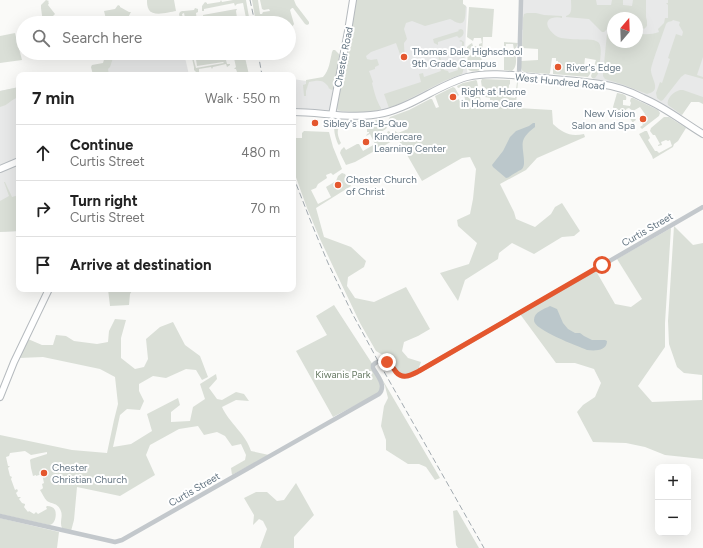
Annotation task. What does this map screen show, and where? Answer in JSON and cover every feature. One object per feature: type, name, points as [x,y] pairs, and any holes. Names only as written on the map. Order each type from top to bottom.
[{"type":"main road","name":"Chester Road","points":[[332,115],[353,0]]},
{"type":"main road","name":"West Hundred Road","points":[[296,112],[364,117],[385,113],[408,105],[453,82],[468,77],[487,75],[519,76],[599,83],[634,93],[663,108],[703,134]]},
{"type":"main road","points":[[0,169],[16,162]]},
{"type":"main road","points":[[0,397],[14,362],[48,292]]},
{"type":"street","points":[[519,76],[521,0]]},
{"type":"street","name":"Curtis Street","points":[[115,542],[122,540],[381,392],[381,384],[373,368],[373,364],[378,361],[387,362],[392,365],[398,374],[403,376],[408,376],[419,371],[703,207]]},
{"type":"street","points":[[0,516],[115,542],[115,548]]},
{"type":"shaded area","name":"Thomas Dale Highschool 9th Grade Campus","points":[[463,0],[463,4],[467,7],[465,53],[468,77],[408,104],[364,116],[296,111],[296,79],[306,81],[322,79],[338,83],[350,26]]},
{"type":"shaded area","points":[[521,0],[678,0],[703,3],[703,102],[691,102],[679,118],[647,99],[592,83],[597,53],[520,29]]},
{"type":"shaded area","points":[[111,60],[186,60],[188,72],[107,72]]},
{"type":"shaded area","points":[[16,88],[16,159],[0,166],[0,91]]},
{"type":"shaded area","points":[[535,123],[535,127],[526,135],[523,141],[523,167],[521,170],[506,178],[492,165],[503,151],[510,137],[516,131]]},
{"type":"shaded area","points":[[16,163],[16,231],[0,232],[0,169]]},
{"type":"shaded area","points":[[550,306],[557,309],[563,323],[568,329],[575,333],[580,333],[592,340],[605,340],[607,341],[605,347],[597,350],[587,350],[548,333],[541,328],[536,324],[534,317],[540,311]]},
{"type":"green space","points":[[46,0],[49,1],[48,5],[55,14],[53,16],[42,16],[41,5]]},
{"type":"green space","points":[[147,0],[174,0],[176,11],[162,14],[151,12],[148,9]]},
{"type":"green space","points":[[221,0],[222,2],[246,0],[249,16],[246,16],[243,3],[235,6],[234,3],[204,9],[204,11],[202,11],[202,6],[205,2],[207,4],[220,2]]},
{"type":"green space","points":[[252,0],[258,0],[260,14],[262,14],[263,12],[270,11],[269,9],[262,9],[260,0],[294,0],[309,24],[305,24],[293,8],[290,10],[292,16],[255,16]]},
{"type":"green space","points":[[355,0],[463,0],[463,4],[466,6],[465,17],[462,23],[457,23],[450,19],[425,26],[412,21],[406,23],[404,29],[407,39],[404,43],[405,61],[402,60],[396,43],[371,52],[366,56],[367,59],[377,59],[379,65],[375,67],[375,69],[369,71],[373,82],[375,96],[381,108],[372,112],[341,111],[336,107]]},
{"type":"green space","points":[[571,0],[596,0],[597,5],[611,5],[612,0],[623,0],[623,5],[632,6],[633,0],[646,0],[647,26],[644,29],[643,28],[643,12],[607,12],[607,29],[602,32],[589,19],[566,17],[570,14]]},
{"type":"green space","points":[[668,0],[703,0],[703,57],[697,75],[703,77],[703,79],[685,74],[663,100],[661,101],[657,98],[656,93],[660,82],[662,83],[676,34],[682,36],[683,32],[679,25],[680,22],[673,20],[666,24],[651,68],[655,85],[652,93],[647,94],[605,79],[603,74],[607,34],[607,48],[643,48],[643,34],[659,32],[658,29],[664,23],[665,18],[668,18],[668,5],[666,3],[668,3]]},
{"type":"green space","points":[[118,5],[131,12],[129,16],[105,16],[104,11],[115,9]]},
{"type":"green space","points":[[469,7],[494,9],[492,37],[483,37],[481,70],[474,71],[468,69],[467,47],[472,43],[473,46],[479,46],[479,44],[482,43],[481,38],[474,38],[473,41],[467,37]]},
{"type":"green space","points":[[195,8],[198,9],[196,16],[185,16],[184,13],[182,14],[182,16],[179,16],[180,12],[182,11],[194,10]]},
{"type":"green space","points":[[237,9],[237,16],[203,15]]},
{"type":"green space","points":[[524,14],[562,16],[562,18],[552,18],[547,22],[547,25],[551,31],[558,37],[565,39],[597,41],[601,49],[598,74],[595,78],[592,78],[591,76],[596,60],[585,58],[584,67],[591,68],[591,72],[588,77],[553,74],[553,65],[558,65],[556,58],[552,58],[549,74],[524,72],[521,67],[521,61],[538,60],[538,49],[522,48],[523,18]]},
{"type":"green space","points":[[461,29],[464,33],[460,38],[457,36],[438,42],[438,45],[434,43],[433,39],[459,31],[458,30]]},
{"type":"green space","points":[[15,33],[16,60],[22,60],[0,63],[0,36]]},
{"type":"green space","points":[[461,40],[464,42],[464,63],[462,74],[444,81],[389,108],[384,94],[421,82],[419,74],[423,73],[424,77],[441,71],[440,69],[442,68],[437,52],[439,53],[444,70],[448,71],[449,73],[458,70],[459,66],[461,65],[462,42],[459,41]]},
{"type":"green space","points":[[504,42],[518,43],[514,50],[513,44],[506,44],[505,57],[511,57],[514,53],[516,54],[516,61],[512,71],[504,70]]},
{"type":"green space","points":[[333,50],[340,55],[334,88],[332,90],[329,89],[325,83],[321,81],[309,82],[306,96],[304,96],[303,85],[306,84],[306,80],[323,77],[325,75]]},
{"type":"green space","points":[[104,60],[112,60],[108,69],[108,72],[92,72],[92,65],[103,63]]},
{"type":"green space","points":[[192,60],[194,60],[196,68],[224,63],[197,66],[196,60],[226,60],[227,64],[230,64],[227,67],[226,64],[213,67],[212,69],[211,67],[199,69],[199,72],[194,70]]},
{"type":"green space","points":[[234,60],[246,60],[248,72],[237,72],[236,69],[234,69],[236,67]]},
{"type":"green space","points":[[482,79],[510,80],[508,97],[515,98],[518,81],[516,105],[518,108],[552,110],[553,124],[560,130],[571,135],[584,134],[585,137],[537,158],[526,170],[500,184],[516,219],[535,227],[551,214],[555,207],[562,203],[580,231],[574,236],[562,237],[534,254],[512,243],[499,253],[498,259],[465,280],[458,301],[440,273],[469,264],[477,243],[458,226],[457,220],[470,214],[476,169],[470,157],[462,158],[422,181],[395,134],[395,131],[398,133],[408,129],[406,123],[393,129],[388,120],[390,117],[409,110],[430,99],[432,99],[436,108],[439,107],[435,96],[453,87],[459,95],[456,98],[457,100],[459,99],[462,107],[467,107],[464,95],[461,95],[460,92],[462,90],[461,87],[458,88],[457,86],[476,80],[481,102],[470,104],[470,106],[474,105],[475,108],[483,107],[483,104],[490,103],[490,98],[485,97],[483,94]]},
{"type":"green space","points":[[16,88],[16,98],[0,107],[0,91]]},
{"type":"green space","points":[[680,90],[703,97],[703,104],[699,102],[691,102],[682,115],[668,105],[668,100],[671,96]]},
{"type":"green space","points":[[617,93],[626,97],[626,100],[623,100],[623,105],[630,106],[631,98],[633,98],[658,110],[660,113],[659,116],[642,129],[640,127],[643,125],[639,118],[645,114],[640,107],[633,111],[629,108],[626,109],[630,118],[634,116],[636,120],[633,122],[638,131],[626,112],[617,116],[613,107]]},
{"type":"green space","points":[[664,117],[669,117],[686,128],[673,147],[653,159],[639,134],[647,131],[650,138],[648,140],[655,151],[659,153],[672,146],[670,140],[666,140],[661,142],[662,145],[658,146],[660,144],[655,135],[653,135],[650,131],[651,128]]},
{"type":"green space","points":[[381,119],[387,127],[379,133],[383,139],[389,135],[387,132],[389,131],[394,140],[355,162],[346,165],[340,153],[341,150],[344,147],[346,150],[359,144],[363,151],[375,144],[370,134],[366,136],[369,133],[367,132],[367,122]]},
{"type":"green space","points":[[335,121],[360,121],[362,124],[340,126],[338,128],[338,133],[341,143],[339,145],[335,136],[334,127]]},
{"type":"green space","points":[[304,131],[329,132],[342,169],[333,175],[331,173],[326,175],[327,178],[318,184],[316,188],[311,190],[318,204],[331,197],[326,187],[336,181],[338,176],[342,173],[345,174],[351,186],[316,208],[324,237],[351,247],[366,261],[364,267],[348,277],[347,286],[355,298],[374,302],[406,287],[430,329],[404,342],[402,351],[408,358],[421,362],[418,370],[409,374],[401,374],[394,366],[393,360],[376,351],[360,323],[320,239],[296,177],[296,138],[302,138],[302,133]]},
{"type":"green space","points":[[4,182],[12,197],[16,196],[16,231],[0,232],[0,201],[9,196]]},
{"type":"green space","points":[[674,226],[693,245],[703,243],[703,459],[665,455],[645,447],[626,443],[593,442],[577,412],[583,405],[595,397],[601,383],[594,369],[575,363],[556,363],[520,314],[596,271],[615,304],[631,307],[642,299],[617,259],[671,228],[665,323],[665,347],[638,386],[652,402],[702,400],[702,375],[684,373],[677,367],[669,344],[668,321]]},
{"type":"green space","points":[[108,292],[131,292],[129,305],[110,306]]},
{"type":"green space","name":"Kiwanis Park","points":[[334,305],[373,365],[382,387],[381,392],[333,417],[296,351],[327,335],[316,316]]},
{"type":"green space","points":[[115,319],[126,320],[121,338],[121,358],[135,369],[144,367],[148,359],[146,339],[160,327],[173,322],[185,345],[200,356],[208,377],[202,380],[196,370],[186,369],[166,378],[153,376],[139,384],[139,391],[144,401],[140,410],[127,409],[120,415],[113,447],[131,444],[152,431],[147,414],[178,398],[180,405],[171,412],[171,422],[190,421],[193,407],[205,399],[200,384],[216,374],[217,379],[209,388],[217,399],[222,400],[236,392],[244,394],[249,401],[236,400],[222,407],[225,413],[245,439],[251,451],[269,455],[232,475],[231,468],[245,460],[246,455],[241,444],[232,446],[225,436],[217,432],[204,435],[198,426],[179,429],[150,445],[146,455],[155,475],[120,496],[77,487],[74,520],[71,531],[62,528],[62,514],[59,507],[47,501],[40,490],[43,488],[42,484],[44,483],[42,474],[33,476],[30,460],[47,454],[47,452],[31,455],[25,451],[10,453],[9,456],[6,457],[8,466],[10,466],[8,468],[10,476],[12,477],[11,479],[15,490],[17,489],[18,491],[16,493],[18,497],[21,497],[19,499],[25,504],[24,507],[28,512],[29,511],[34,514],[36,512],[38,514],[47,509],[47,506],[51,506],[56,512],[56,517],[54,522],[49,525],[0,514],[0,435],[72,450],[107,453],[118,404],[115,377],[100,369],[43,357],[19,358],[28,339],[42,345],[53,345],[56,335],[66,336],[74,341],[97,344],[108,342],[109,331]]},
{"type":"green space","points":[[378,372],[440,478],[435,480],[426,467],[419,464],[408,464],[386,450],[386,440],[381,426],[384,406],[388,398],[385,386]]},
{"type":"green space","points":[[296,483],[314,515],[294,537],[294,548],[260,548],[267,529],[263,521],[259,519],[253,525],[254,515],[244,498],[256,492],[267,492],[277,501],[284,500]]},
{"type":"green space","points":[[457,510],[479,548],[458,548],[456,545],[453,511]]},
{"type":"green space","points":[[0,518],[59,532],[57,548],[0,548]]},
{"type":"railway","points":[[250,0],[253,16]]},
{"type":"railway","points":[[259,60],[261,72]]},
{"type":"railway","points":[[296,184],[328,263],[352,313],[484,548]]},
{"type":"place","name":"Thomas Dale Highschool 9th Grade Campus","points":[[404,57]]},
{"type":"place","name":"River's Edge","points":[[558,67]]},
{"type":"place","name":"Right at Home in Home Care","points":[[453,97]]},
{"type":"place","name":"New Vision Salon and Spa","points":[[643,119]]},
{"type":"place","name":"Sibley's Bar-B-Que","points":[[315,123]]},
{"type":"place","name":"Kindercare Learning Center","points":[[366,142]]},
{"type":"place","name":"Chester Church of Christ","points":[[338,185]]},
{"type":"place","name":"Chester Christian Church","points":[[44,473]]},
{"type":"route","points":[[387,362],[392,365],[400,375],[411,375],[602,265]]}]
